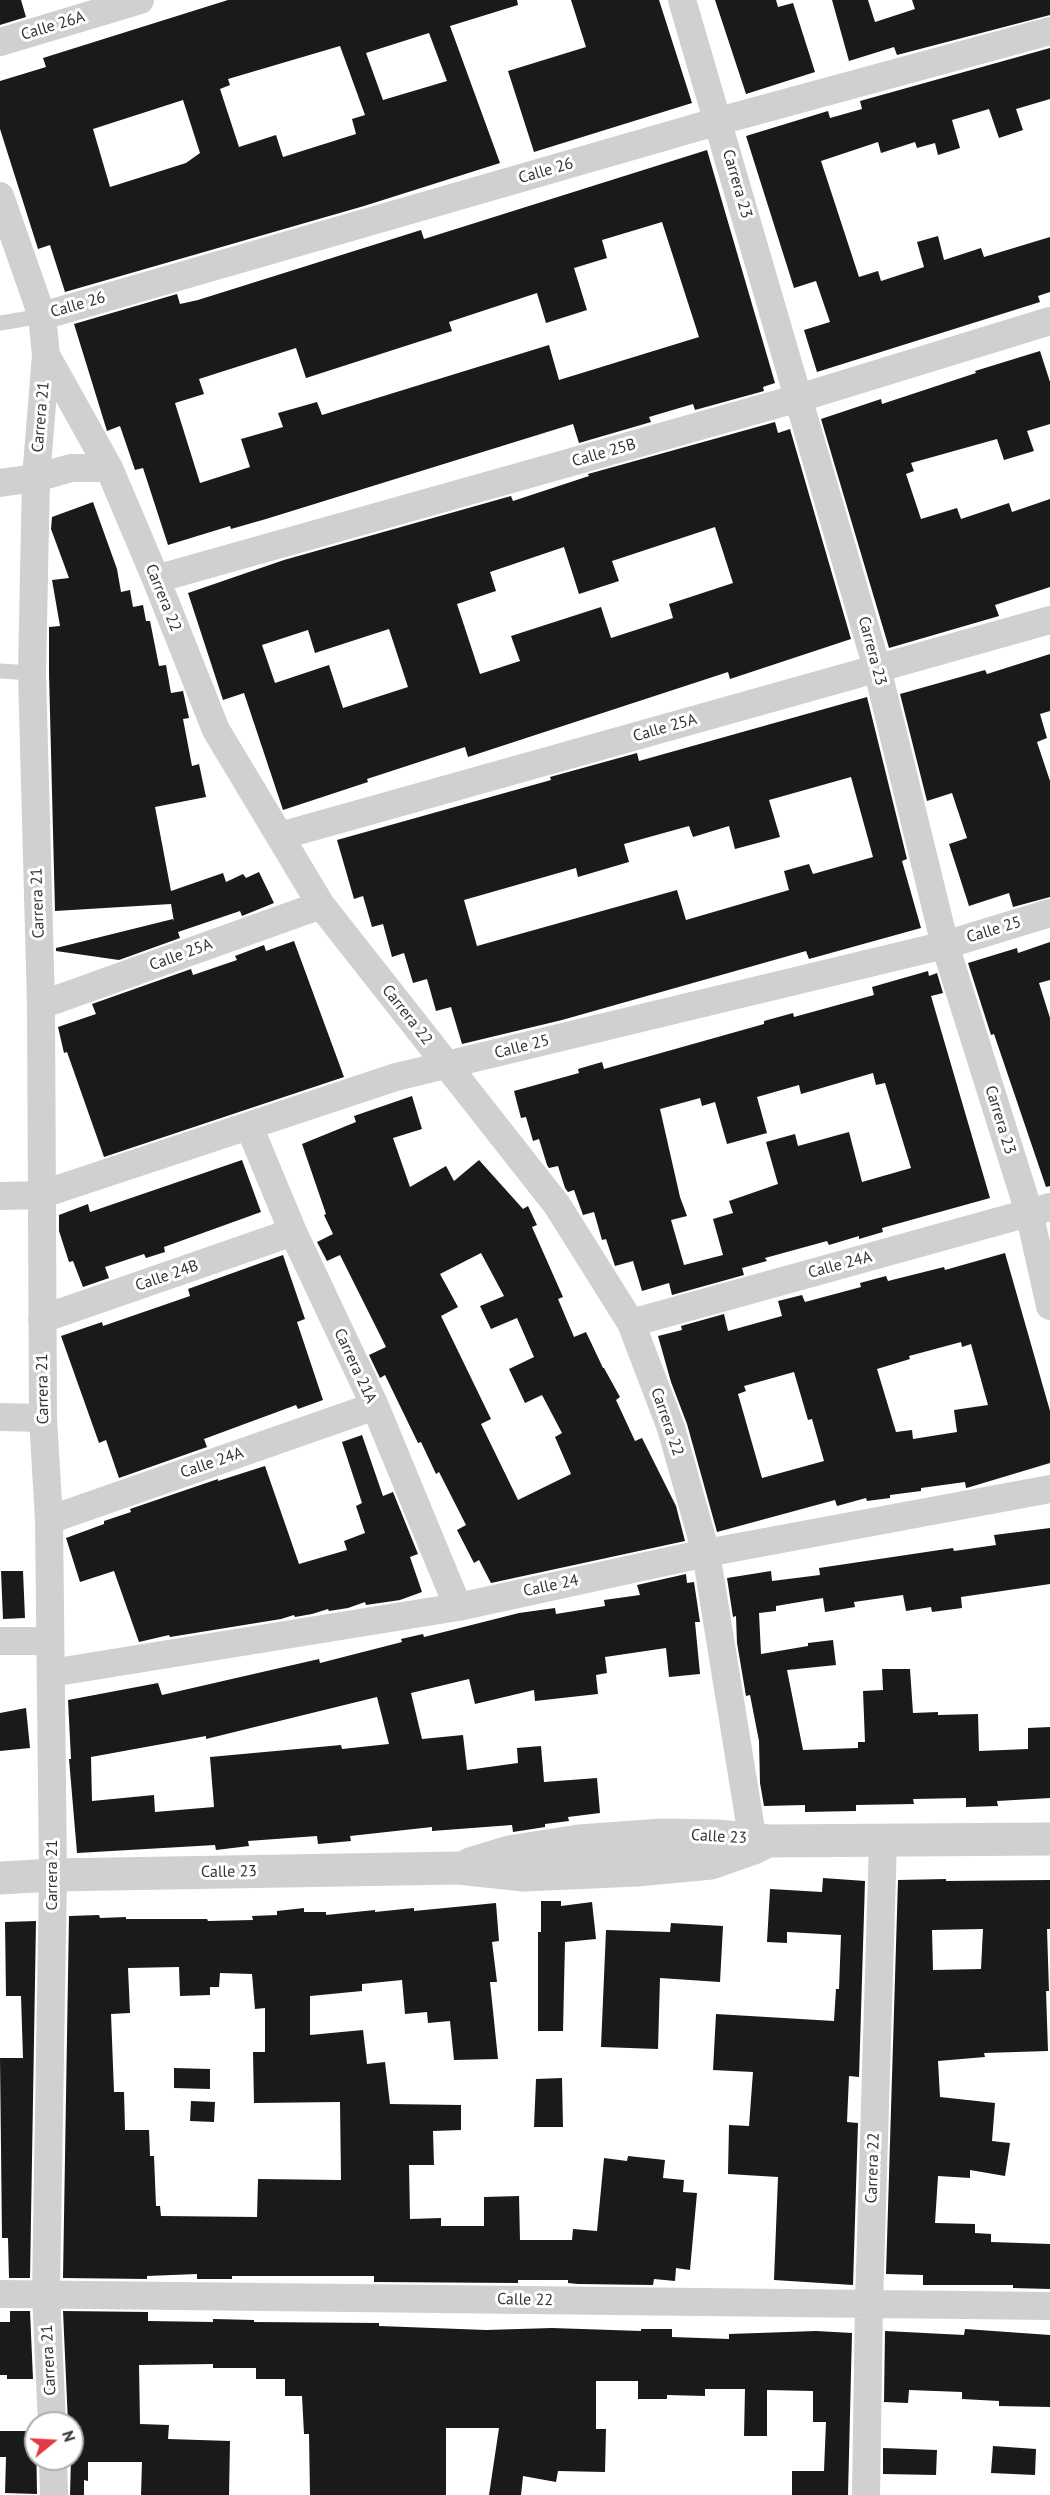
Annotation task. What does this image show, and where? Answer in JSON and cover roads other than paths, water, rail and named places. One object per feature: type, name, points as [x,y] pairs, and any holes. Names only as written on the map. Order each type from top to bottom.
[{"type":"street","name":"Calle 26A","points":[[0,42],[140,0]]},
{"type":"street","name":"Carrera 23","points":[[682,0],[878,668],[945,945],[1039,1210],[1050,1306]]},
{"type":"street","name":"Calle 26","points":[[42,316],[719,121],[1050,31]]},
{"type":"street","name":"Carrera 22","points":[[0,196],[42,316],[46,355],[109,468],[216,730],[321,905],[557,1204],[631,1323],[671,1428],[706,1553],[758,1843]]},
{"type":"street","name":"Calle 25B","points":[[156,579],[799,398],[1050,321]]},
{"type":"street","name":"Carrera 21","points":[[46,355],[36,478],[32,673],[41,1005],[40,1195],[43,1418],[49,1520],[51,1673],[53,1875],[46,2294],[51,2411]]},
{"type":"street","points":[[0,483],[36,478],[71,468],[109,468]]},
{"type":"street","name":"Calle 25A","points":[[280,836],[1050,620]]},
{"type":"street","name":"Calle 25A","points":[[41,1005],[321,905]]},
{"type":"street","name":"Calle 25","points":[[0,1196],[40,1195],[396,1077],[945,945],[1050,913]]},
{"type":"street","name":"Carrera 21A","points":[[249,1126],[293,1232],[375,1406],[458,1606]]},
{"type":"street","name":"Calle 24A","points":[[631,1323],[1039,1210]]},
{"type":"street","name":"Calle 24B","points":[[42,1319],[293,1232]]},
{"type":"street","name":"Calle 24A","points":[[49,1520],[375,1406]]},
{"type":"street","points":[[0,1417],[43,1418]]},
{"type":"street","name":"Calle 24","points":[[51,1673],[458,1606],[706,1553],[1050,1489]]},
{"type":"street","points":[[0,1641],[50,1641]]},
{"type":"street","name":"Calle 23","points":[[0,1878],[53,1875],[458,1868],[524,1875],[637,1870],[711,1863],[758,1843],[1050,1839]]},
{"type":"street","name":"Carrera 22","points":[[866,2495],[869,2303],[883,1841]]},
{"type":"street","name":"Calle 22","points":[[0,2295],[1050,2306]]},
{"type":"street","points":[[53,2471],[54,2495]]},
{"type":"lane","points":[[0,323],[42,316]]},
{"type":"lane","points":[[0,671],[32,673]]}]
